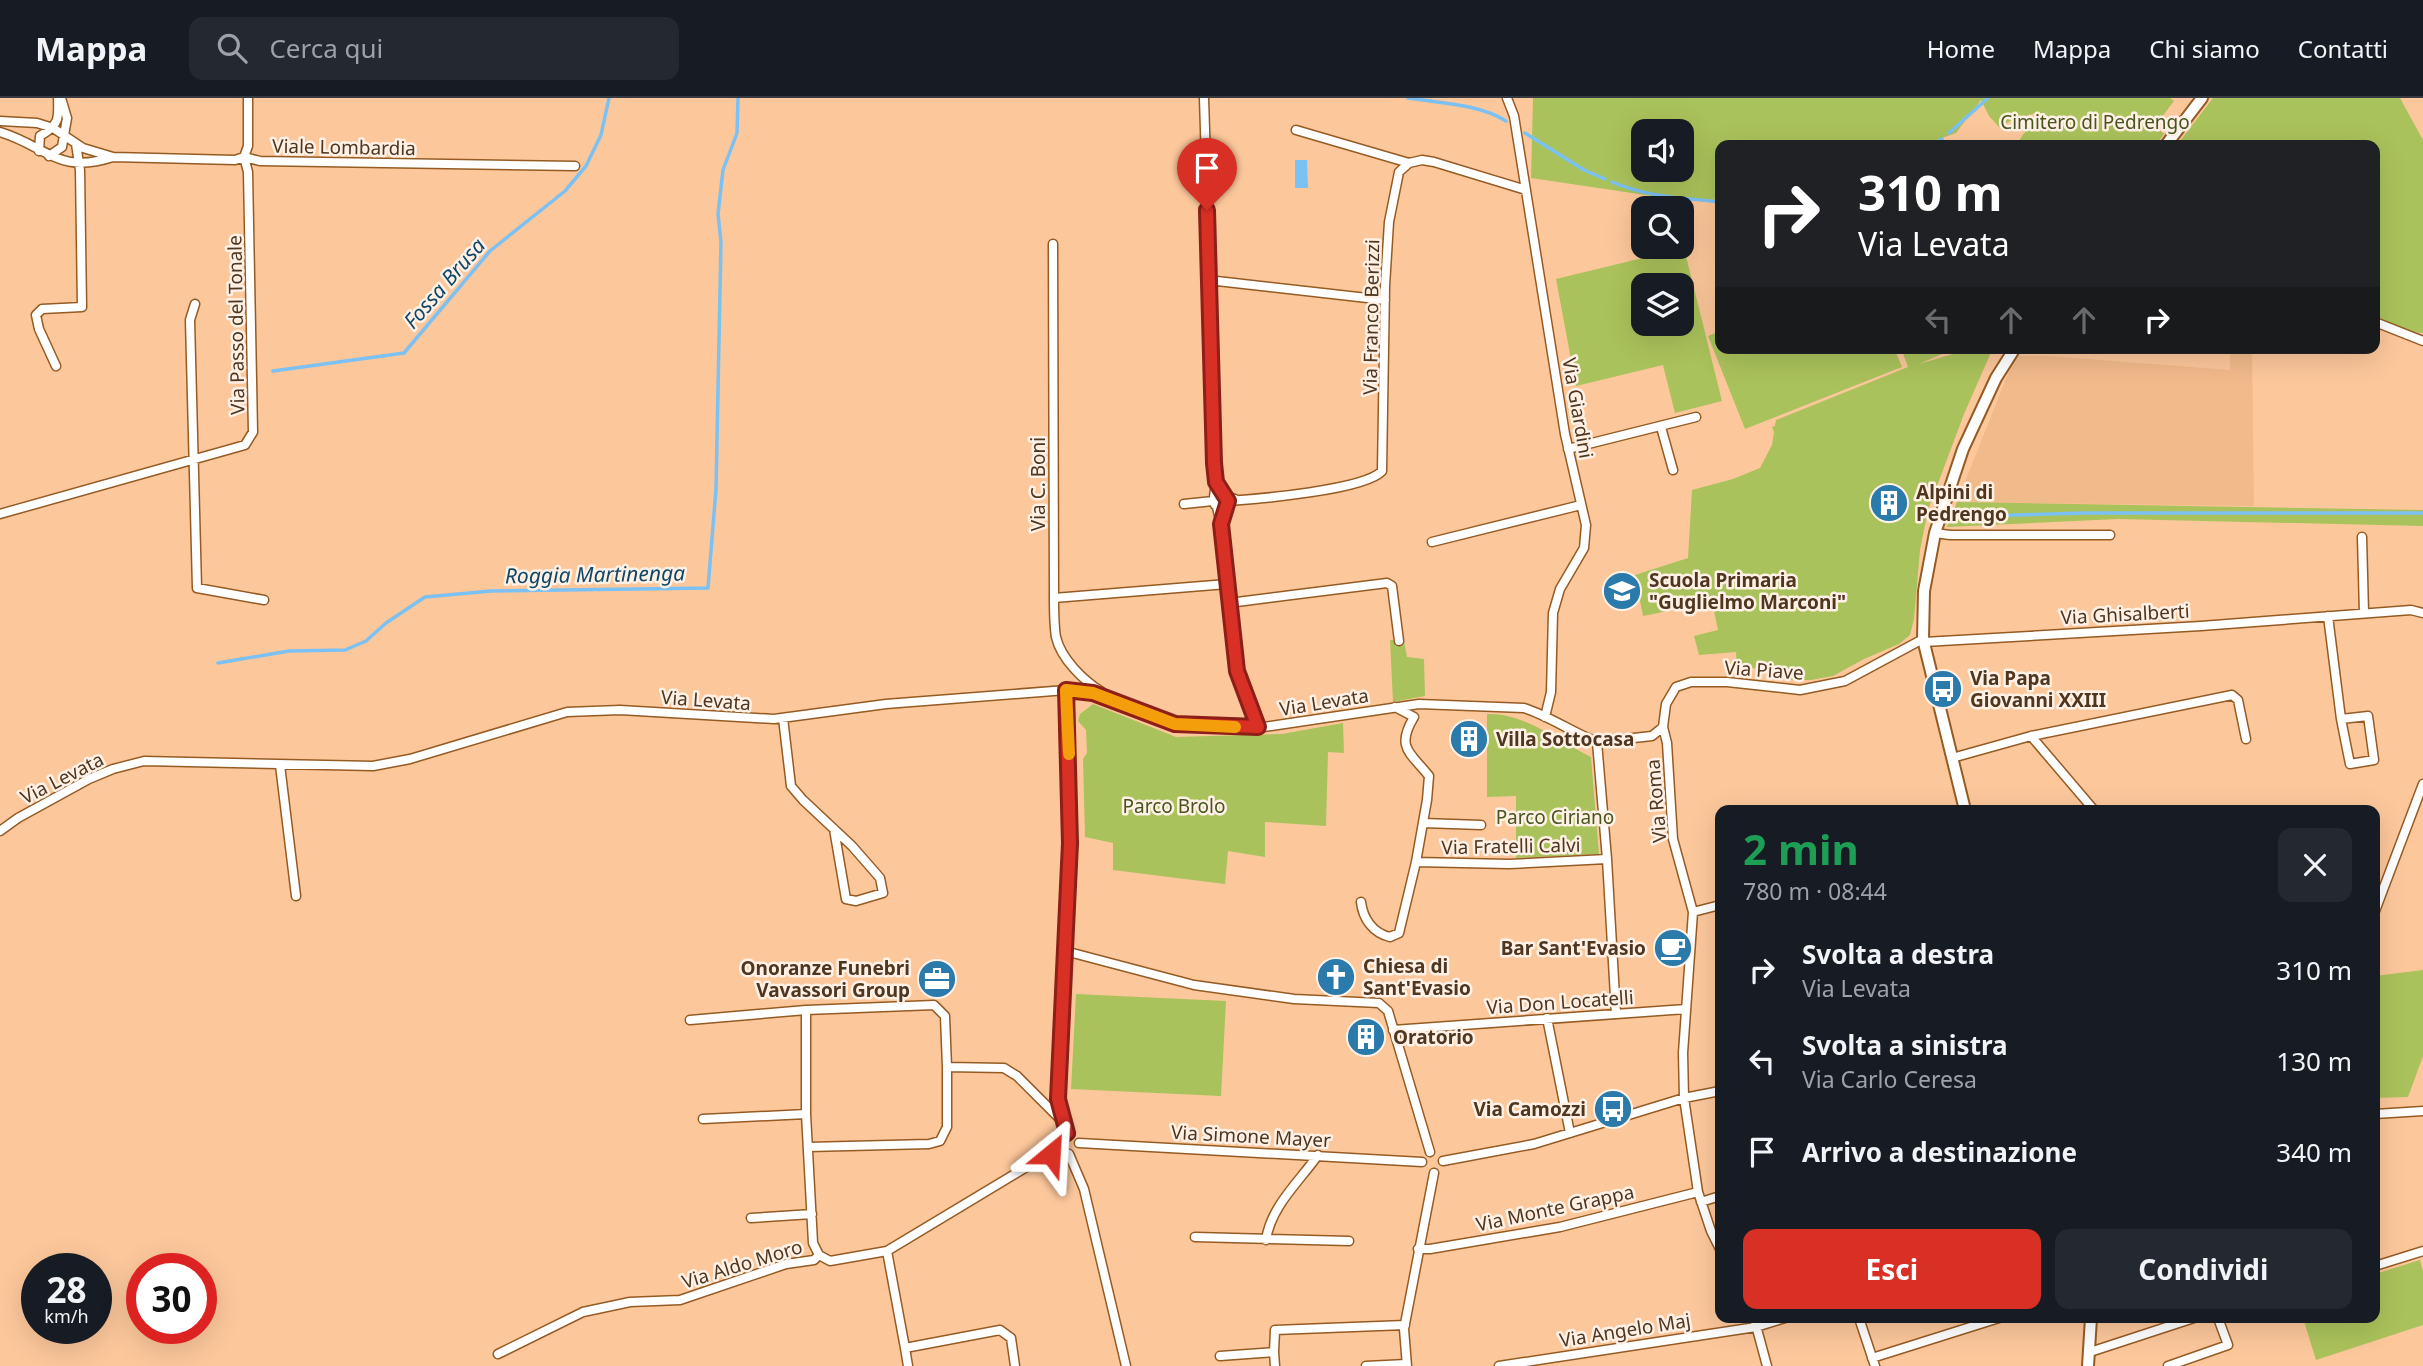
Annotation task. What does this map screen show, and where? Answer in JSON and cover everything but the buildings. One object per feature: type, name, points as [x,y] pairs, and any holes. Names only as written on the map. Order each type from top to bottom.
[{"type":"street","points":[[39,151],[40,135],[53,128],[58,116],[60,98]]},
{"type":"street","points":[[50,156],[62,147],[67,118],[60,98]]},
{"type":"street","name":"Via Passo del Tonale","points":[[0,514],[246,445],[253,432],[248,172],[244,157],[248,146],[248,98]]},
{"type":"street","points":[[1203,98],[1216,482],[1221,500],[1221,524],[1237,671],[1258,727]]},
{"type":"street","name":"Via Giardini","points":[[1507,98],[1514,116],[1527,190],[1568,449],[1586,525],[1584,548],[1560,589],[1553,613],[1551,692],[1545,717]]},
{"type":"street","points":[[2170,140],[2202,98]]},
{"type":"street","name":"Viale Lombardia","points":[[0,121],[37,123],[53,128],[83,148],[113,157]]},
{"type":"street","points":[[1297,130],[1409,163],[1422,160],[1434,162],[1527,190]]},
{"type":"street","points":[[0,132],[50,156],[80,165]]},
{"type":"street","points":[[56,366],[39,329],[36,315],[43,309],[82,307],[80,165],[75,142]]},
{"type":"street","name":"Viale Lombardia","points":[[80,165],[113,157],[235,160],[244,157],[260,161],[575,166]]},
{"type":"street","name":"Via Franco Berizzi","points":[[1221,500],[1318,491],[1379,475],[1384,467],[1385,300],[1389,222],[1399,172],[1409,163]]},
{"type":"street","name":"Via C. Boni","points":[[1053,244],[1056,638],[1060,649],[1090,684],[1114,699]]},
{"type":"street","points":[[1208,280],[1385,300]]},
{"type":"street","points":[[195,304],[190,320],[197,588],[264,600]]},
{"type":"street","points":[[2380,324],[2423,341]]},
{"type":"street","points":[[1964,805],[1924,640],[1924,591],[1935,533],[1964,449],[1996,378],[2011,354]]},
{"type":"street","points":[[1568,449],[1696,417]]},
{"type":"street","points":[[1661,427],[1674,470]]},
{"type":"street","points":[[1184,504],[1221,500]]},
{"type":"street","points":[[1432,542],[1581,505]]},
{"type":"street","points":[[1935,533],[1950,536],[2110,535]]},
{"type":"street","points":[[2362,537],[2364,614]]},
{"type":"street","points":[[1229,603],[1387,583],[1393,592],[1399,641]]},
{"type":"street","points":[[1054,598],[1227,584]]},
{"type":"street","name":"Via Ghisalberti","points":[[1924,640],[2411,610],[2423,613]]},
{"type":"street","points":[[2328,616],[2341,719],[2350,764],[2374,760],[2368,716],[2341,719]]},
{"type":"street","name":"Via Piave","points":[[1663,727],[1666,704],[1676,687],[1683,683],[1697,681],[1791,690],[1817,688],[1845,681],[1924,640]]},
{"type":"street","points":[[1066,690],[1070,843],[1058,1099],[1067,1133]]},
{"type":"street","name":"Via Levata","points":[[0,831],[89,779],[128,764],[163,761],[280,765],[388,764],[567,712],[620,710],[754,719],[783,718],[886,704],[1066,690],[1114,699],[1175,724],[1258,727],[1426,704],[1524,708],[1545,717]]},
{"type":"street","points":[[1952,758],[2032,736],[2232,695],[2238,700],[2246,739]]},
{"type":"street","points":[[1361,902],[1370,926],[1379,934],[1395,936],[1401,929],[1416,862],[1429,776],[1407,750],[1405,740],[1407,728],[1426,704]]},
{"type":"street","points":[[1395,707],[1414,718]]},
{"type":"street","points":[[1545,717],[1597,743],[1652,736],[1663,727]]},
{"type":"street","points":[[783,718],[791,786],[803,800],[834,830],[880,878],[883,893],[856,901],[846,899],[834,830]]},
{"type":"street","name":"Via Roma","points":[[1663,727],[1667,744],[1673,839],[1693,912],[1683,1053],[1684,1098],[1698,1192],[1715,1239]]},
{"type":"street","points":[[2032,736],[2090,805]]},
{"type":"street","points":[[1597,743],[1616,1014]]},
{"type":"street","points":[[280,765],[296,896]]},
{"type":"street","points":[[2380,898],[2423,784]]},
{"type":"street","points":[[1423,823],[1481,825]]},
{"type":"street","name":"Via Fratelli Calvi","points":[[1416,862],[1509,864],[1607,859]]},
{"type":"street","points":[[1693,912],[1715,906]]},
{"type":"street","points":[[1065,951],[1194,985],[1294,999],[1373,1001],[1384,1006],[1388,1011],[1430,1152]]},
{"type":"street","points":[[690,1020],[806,1010],[934,1005],[945,1016],[947,1127],[940,1141],[929,1144],[808,1147]]},
{"type":"street","name":"Via Don Locatelli","points":[[1393,1030],[1686,1009]]},
{"type":"street","points":[[806,1010],[806,1114],[813,1243],[820,1255]]},
{"type":"street","points":[[1548,1018],[1570,1133]]},
{"type":"street","points":[[947,1067],[1004,1068],[1017,1076],[1062,1121]]},
{"type":"street","points":[[1443,1160],[1534,1144],[1684,1098],[1715,1092]]},
{"type":"street","points":[[2380,1114],[2423,1111]]},
{"type":"street","points":[[703,1119],[806,1114]]},
{"type":"street","points":[[1067,1133],[1073,1134],[1079,1143],[1076,1150],[1069,1154],[1063,1153],[1059,1148],[1058,1140],[1067,1133]]},
{"type":"street","name":"Via Simone Mayer","points":[[1079,1143],[1422,1162]]},
{"type":"street","name":"Via Aldo Moro","points":[[498,1354],[583,1312],[630,1302],[680,1300],[786,1264],[814,1260],[820,1255],[830,1261],[887,1251],[1059,1148]]},
{"type":"street","points":[[1430,1152],[1438,1153],[1443,1160],[1441,1169],[1434,1173],[1425,1170],[1422,1162],[1424,1155],[1430,1152]]},
{"type":"street","points":[[1069,1154],[1084,1189],[1126,1366]]},
{"type":"street","points":[[1266,1240],[1276,1210],[1318,1155]]},
{"type":"street","points":[[1366,1366],[1407,1365],[1405,1325],[1434,1173]]},
{"type":"street","name":"Via Monte Grappa","points":[[1418,1249],[1430,1250],[1560,1227],[1698,1192]]},
{"type":"street","points":[[1702,1202],[1715,1198]]},
{"type":"street","points":[[751,1218],[812,1214]]},
{"type":"street","points":[[1195,1237],[1349,1241]]},
{"type":"street","points":[[887,1251],[908,1366]]},
{"type":"street","points":[[2380,1264],[2423,1251]]},
{"type":"street","name":"Via Angelo Maj","points":[[1499,1366],[1749,1323]]},
{"type":"street","points":[[1755,1323],[1767,1366]]},
{"type":"street","points":[[1861,1323],[1874,1362],[1985,1323]]},
{"type":"street","points":[[2091,1323],[2088,1360],[2181,1323]]},
{"type":"street","points":[[2168,1366],[2228,1345],[2220,1323]]},
{"type":"street","points":[[1275,1366],[1275,1331],[1405,1325]]},
{"type":"street","points":[[905,1348],[1000,1330],[1010,1338],[1015,1366]]},
{"type":"street","points":[[1220,1356],[1274,1352]]},
{"type":"shaded area","points":[[2230,354],[2252,354],[2254,506],[1957,502],[2015,356],[2230,370]]},
{"type":"green space","name":"Cimitero di Pedrengo","points":[[1533,98],[2170,98],[2174,101],[2155,126],[2164,134],[2160,140],[2019,140],[2039,112],[1999,127],[1989,116],[1981,100],[1956,133],[1936,140],[1715,140],[1715,200],[1694,199],[1694,196],[1652,196],[1531,178]]},
{"type":"green space","points":[[2213,98],[2400,98],[2423,140],[2423,333],[2380,324],[2380,140],[2181,140]]},
{"type":"green space","points":[[1639,259],[1687,259],[1690,273],[1631,273],[1631,336],[1694,336],[1694,288],[1722,401],[1675,413],[1663,365],[1576,386],[1556,279]]},
{"type":"green space","points":[[1715,333],[1715,354],[1708,336]]},
{"type":"green space","points":[[1715,354],[1897,354],[1902,367],[1745,429]]},
{"type":"green space","points":[[1903,354],[1942,354],[1919,364],[1953,354],[1990,354],[1964,414],[1928,510],[1920,550],[1914,619],[1910,635],[1899,644],[1833,676],[1788,680],[1787,667],[1737,669],[1736,652],[1699,655],[1694,636],[1718,630],[1712,602],[1643,616],[1635,575],[1688,558],[1692,490],[1733,479],[1760,468],[1772,445],[1772,427],[1775,426],[1776,420],[1908,367]]},
{"type":"green space","points":[[1957,502],[2423,510],[2423,526],[2118,519],[1947,527]]},
{"type":"green space","points":[[1390,640],[1404,641],[1407,657],[1424,659],[1425,696],[1393,702]]},
{"type":"green space","name":"Parco Brolo","points":[[1093,704],[1176,737],[1282,734],[1343,723],[1344,753],[1328,752],[1326,826],[1265,822],[1265,857],[1228,851],[1225,884],[1113,870],[1113,843],[1085,837],[1083,759],[1087,753],[1086,730],[1078,721],[1080,714]]},
{"type":"green space","name":"Parco Ciriano","points":[[1487,714],[1528,723],[1591,757],[1599,854],[1516,858],[1516,796],[1487,797]]},
{"type":"green space","points":[[2423,970],[2423,1056],[2408,1097],[2380,1098],[2380,975]]},
{"type":"green space","points":[[1076,994],[1226,1001],[1221,1096],[1071,1089]]},
{"type":"green space","points":[[2420,1260],[2423,1271],[2423,1325],[2316,1360],[2305,1323],[2380,1323],[2380,1272]]},
{"type":"water","points":[[1295,160],[1307,160],[1308,188],[1295,188]]},
{"type":"waterway","name":"Fossa Brusa","points":[[273,371],[404,353],[490,251],[565,191],[586,166],[601,135],[609,98]]},
{"type":"waterway","name":"Roggia Martinenga","points":[[218,663],[289,651],[345,650],[366,641],[386,623],[425,597],[491,591],[708,588],[716,489],[721,242],[718,214],[723,170],[737,133],[738,98]]},
{"type":"waterway","points":[[1408,98],[1484,111],[1506,121]]},
{"type":"waterway","points":[[1949,133],[1988,98]]},
{"type":"waterway","points":[[1525,133],[1584,170],[1605,179]]},
{"type":"waterway","points":[[1612,182],[1652,194],[1715,202]]},
{"type":"waterway","points":[[1953,517],[2085,513],[2423,513]]},
{"type":"slow traffic","points":[[1069,754],[1066,690],[1114,699],[1175,724],[1235,727]]},
{"type":"place","name":"Alpini di Pedrengo","points":[[1889,503]]},
{"type":"place","name":"Scuola Primaria \"Guglielmo Marconi\"","points":[[1622,591]]},
{"type":"place","name":"Via Papa Giovanni XXIII","points":[[1943,689]]},
{"type":"place","name":"Villa Sottocasa","points":[[1469,739]]},
{"type":"place","name":"Bar Sant'Evasio","points":[[1673,948]]},
{"type":"place","name":"Chiesa di Sant'Evasio","points":[[1336,977]]},
{"type":"place","name":"Onoranze Funebri Vavassori Group","points":[[937,979]]},
{"type":"place","name":"Oratorio","points":[[1366,1037]]},
{"type":"place","name":"Via Camozzi","points":[[1613,1109]]},
{"type":"route","points":[[1051,1154],[1059,1148],[1060,1137],[1067,1133],[1058,1099],[1069,907],[1066,690],[1114,699],[1175,724],[1258,727],[1237,671],[1221,524],[1228,501],[1216,482],[1214,463],[1207,210]]}]
